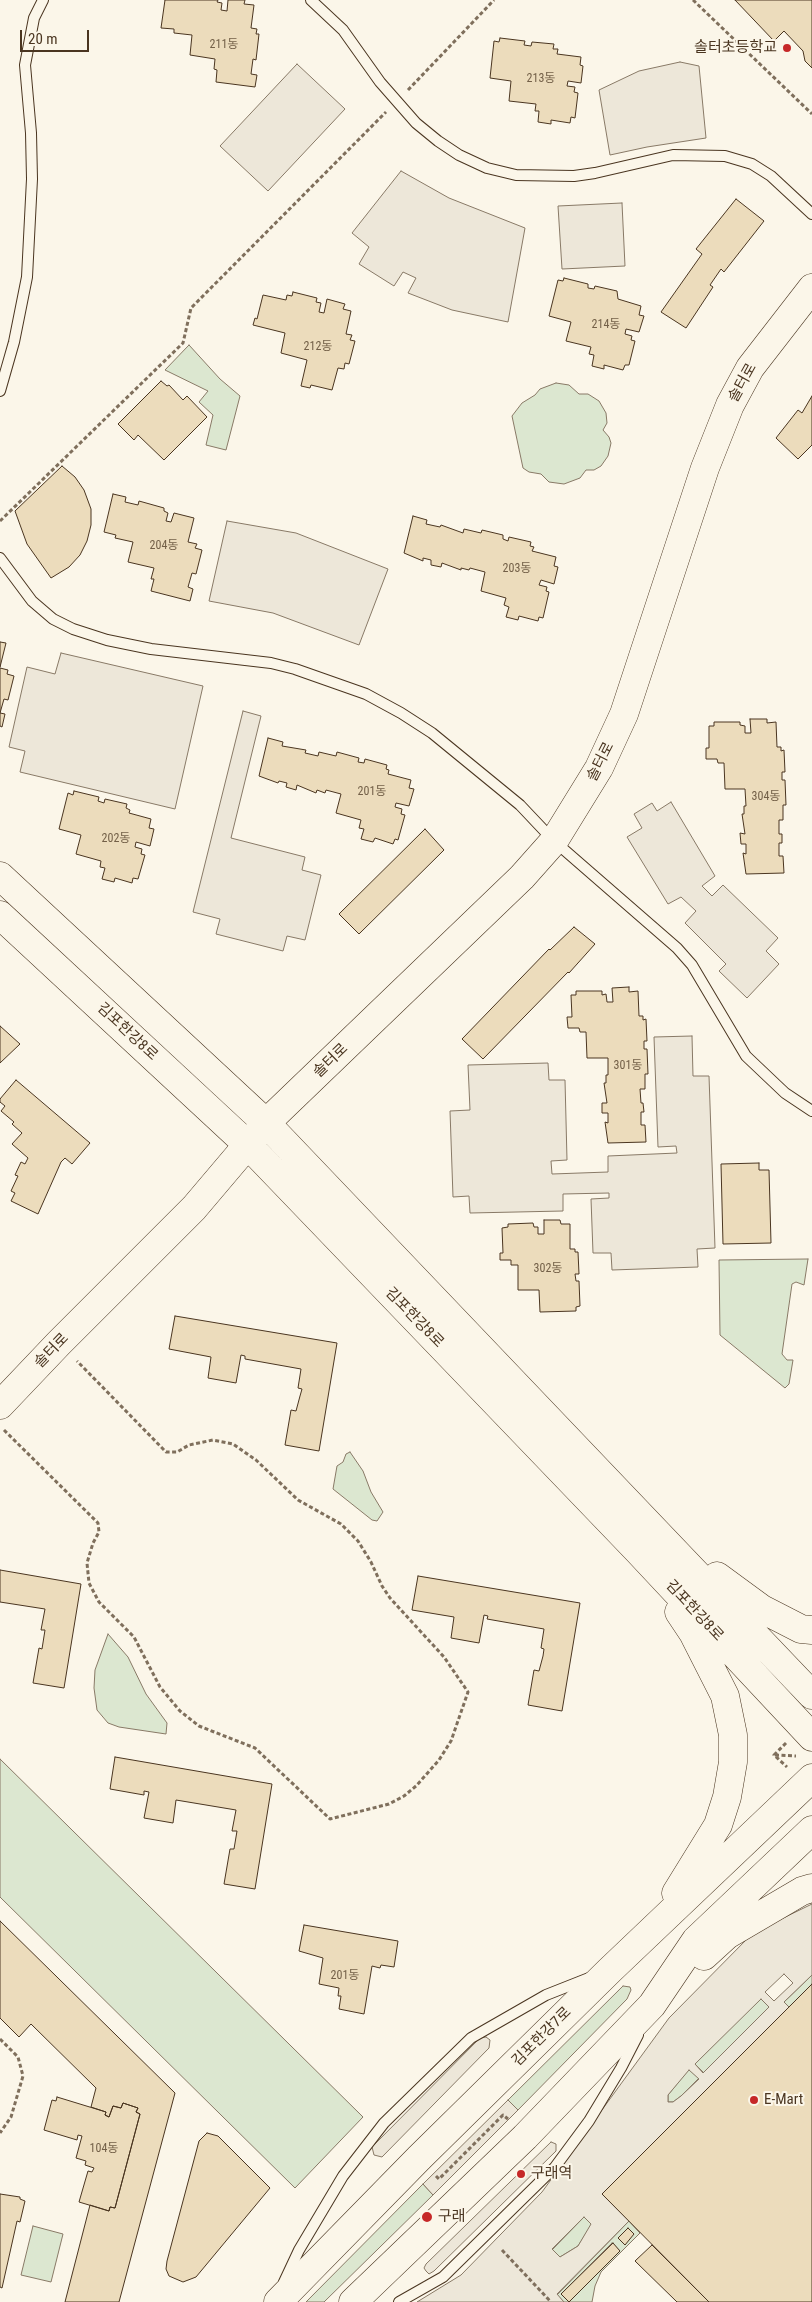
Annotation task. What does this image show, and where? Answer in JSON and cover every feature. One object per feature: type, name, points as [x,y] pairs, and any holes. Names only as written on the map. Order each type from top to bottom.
[{"type":"street","name":"솔터로","points":[[0,1405],[58,1343],[194,1208],[266,1123],[522,877],[554,841],[599,768],[624,714],[705,468],[730,405],[750,368],[812,288]]},
{"type":"street","name":"김포한강8로","points":[[0,876],[266,1123],[812,1695]]},
{"type":"street","name":"김포한강8로","points":[[0,915],[248,1145],[638,1551],[802,1756]]},
{"type":"street","name":"솔터로","points":[[0,1379],[187,1190],[248,1145]]},
{"type":"street","points":[[656,1531],[762,1609],[801,1629],[812,1630]]},
{"type":"street","points":[[635,1947],[681,1886],[718,1825],[727,1797],[734,1762],[733,1735],[725,1696],[693,1633],[638,1551]]},
{"type":"street","name":"김포한강7로","points":[[276,2302],[418,2158],[635,1947],[802,1756]]},
{"type":"street","points":[[652,2005],[696,1940],[812,1830]]},
{"type":"street","points":[[353,2302],[525,2137],[652,2005],[727,1935],[802,1891],[812,1888]]},
{"type":"lane","points":[[0,391],[14,342],[27,277],[32,179],[32,134],[25,65],[34,18],[43,0]]},
{"type":"lane","points":[[311,0],[343,30],[397,102],[416,123],[438,142],[459,155],[487,168],[516,175],[574,176],[673,155],[725,156],[752,164],[771,176],[812,214]]},
{"type":"lane","points":[[0,558],[32,601],[53,619],[73,629],[107,640],[151,649],[272,663],[333,681],[366,694],[432,733],[520,805],[554,841],[677,948],[692,965],[746,1056],[785,1094],[812,1111]]},
{"type":"lane","points":[[276,2302],[299,2250],[343,2176],[384,2123],[471,2038],[546,1994],[609,1971]]},
{"type":"lane","points":[[399,2302],[443,2277],[555,2168],[589,2121],[607,2091],[652,2005]]},
{"type":"path","points":[[0,521],[183,343],[192,308],[397,102],[494,0]]},
{"type":"path","points":[[693,0],[812,114]]},
{"type":"path","points":[[0,1426],[98,1522],[99,1532],[93,1543],[87,1563],[89,1583],[99,1602],[134,1637],[160,1687],[180,1711],[200,1726],[255,1748],[330,1818],[389,1804],[404,1796],[429,1774],[451,1741],[468,1692],[444,1656],[390,1598],[358,1541],[341,1524],[298,1500],[256,1460],[233,1444],[213,1440],[189,1445],[177,1452],[166,1452],[58,1343]]},
{"type":"path","points":[[774,1755],[802,1756]]},
{"type":"path","points":[[774,1755],[802,1756]]},
{"type":"path","points":[[774,1755],[802,1756]]},
{"type":"path","points":[[0,2039],[18,2057],[23,2076],[11,2117],[0,2133]]},
{"type":"path","points":[[439,2179],[503,2115],[508,2120]]},
{"type":"path","points":[[502,2250],[551,2302]]},
{"type":"green space","points":[[189,345],[220,379],[240,396],[226,450],[206,445],[213,415],[199,402],[208,391],[165,370]]},
{"type":"green space","points":[[556,383],[569,385],[579,394],[588,394],[599,401],[606,413],[607,423],[603,430],[611,443],[608,456],[601,466],[594,470],[586,470],[580,478],[564,484],[549,482],[541,474],[529,472],[523,468],[512,416],[522,403],[535,395],[540,389]]},
{"type":"green space","points":[[808,1259],[804,1285],[796,1282],[792,1284],[782,1354],[787,1360],[793,1360],[789,1384],[785,1388],[720,1335],[719,1260]]},
{"type":"green space","points":[[350,1452],[363,1471],[371,1492],[383,1512],[377,1521],[372,1520],[333,1489],[337,1466],[343,1462],[346,1454]]},
{"type":"green space","points":[[108,1634],[128,1657],[146,1694],[167,1723],[166,1734],[119,1727],[108,1723],[97,1710],[94,1688],[95,1670]]},
{"type":"green space","points":[[0,1759],[363,2117],[295,2188],[0,1897]]},
{"type":"green space","points":[[812,1975],[812,1984],[789,2007],[784,2002]]},
{"type":"green space","points":[[623,1986],[630,1987],[631,1990],[627,1999],[518,2110],[508,2100]]},
{"type":"green space","points":[[760,1998],[769,2007],[704,2073],[695,2064]]},
{"type":"green space","points":[[689,2069],[699,2078],[681,2096],[673,2102],[668,2102],[668,2095]]},
{"type":"green space","points":[[423,2184],[433,2195],[324,2302],[306,2302]]},
{"type":"green space","points":[[584,2217],[592,2224],[578,2246],[560,2257],[552,2250]]},
{"type":"green space","points":[[629,2221],[640,2233],[601,2272],[595,2286],[592,2302],[569,2302],[564,2302],[557,2295]],"holes":[[[612,2243],[620,2251],[569,2302],[561,2294]]]},
{"type":"green space","points":[[33,2226],[63,2234],[51,2282],[21,2275]]},
{"type":"shaded area","points":[[680,62],[699,66],[706,138],[610,155],[599,90],[639,71]]},
{"type":"shaded area","points":[[297,64],[345,109],[268,191],[220,146]]},
{"type":"shaded area","points":[[401,171],[449,198],[525,228],[508,322],[452,310],[408,293],[416,278],[403,272],[394,286],[359,264],[369,247],[352,233]]},
{"type":"shaded area","points":[[622,203],[625,266],[562,269],[558,206]]},
{"type":"shaded area","points":[[227,521],[296,533],[388,569],[359,645],[273,613],[209,601]]},
{"type":"shaded area","points":[[61,653],[203,686],[175,809],[20,772],[25,751],[9,747],[27,667],[55,674]]},
{"type":"shaded area","points":[[243,711],[261,716],[231,838],[305,857],[302,870],[321,875],[305,940],[287,936],[283,951],[216,934],[220,919],[193,912]]},
{"type":"shaded area","points":[[671,802],[715,876],[702,886],[712,896],[723,885],[778,938],[766,951],[779,964],[747,998],[719,971],[726,964],[685,923],[696,911],[681,897],[668,904],[627,837],[642,828],[634,814],[652,803],[657,811]]},
{"type":"shaded area","points":[[692,1036],[693,1076],[709,1076],[715,1248],[697,1249],[698,1267],[612,1270],[611,1253],[593,1253],[591,1199],[609,1198],[609,1193],[563,1194],[563,1211],[470,1213],[469,1196],[453,1197],[450,1111],[470,1110],[468,1065],[548,1063],[549,1080],[565,1080],[567,1160],[551,1161],[552,1174],[608,1172],[608,1156],[677,1153],[676,1146],[658,1147],[654,1037]]},
{"type":"shaded area","points":[[812,1904],[812,1975],[784,2002],[789,2007],[602,2194],[629,2221],[557,2294],[564,2302],[417,2302],[461,2275],[542,2192],[669,2018],[748,1938]],"holes":[[[784,1974],[793,1983],[774,2001],[765,1992]],[[761,1999],[769,2007],[703,2073],[695,2064]],[[689,2070],[699,2079],[673,2102],[668,2102],[668,2095]],[[584,2217],[591,2224],[578,2246],[560,2257],[552,2249]]]},
{"type":"shaded area","points":[[486,2037],[490,2040],[489,2048],[382,2157],[374,2155],[372,2147],[480,2038]]},
{"type":"shaded area","points":[[508,2100],[518,2110],[433,2195],[423,2184]]},
{"type":"shaded area","points":[[551,2142],[556,2144],[556,2151],[429,2274],[424,2268],[426,2264]]},
{"type":"building","points":[[165,0],[218,0],[217,2],[222,3],[221,10],[227,11],[228,0],[245,0],[244,4],[254,5],[251,28],[257,29],[256,34],[259,34],[256,60],[253,59],[251,74],[257,75],[255,87],[216,82],[217,70],[214,69],[215,59],[190,55],[192,35],[174,33],[174,29],[161,28]]},
{"type":"building","points":[[735,0],[812,0],[812,68],[805,61],[803,51],[784,31],[774,41]]},
{"type":"building","points":[[500,38],[525,41],[524,45],[531,46],[532,42],[554,44],[553,49],[558,49],[557,54],[581,57],[580,65],[583,66],[581,83],[568,81],[567,86],[575,87],[574,92],[578,93],[575,118],[571,117],[570,123],[551,120],[551,124],[538,122],[539,111],[535,111],[536,104],[509,101],[511,81],[490,78],[494,41],[499,42]]},
{"type":"building","points":[[736,199],[764,221],[724,272],[721,269],[710,285],[713,287],[686,328],[661,312],[702,254],[696,249]]},
{"type":"building","points":[[564,278],[588,284],[588,288],[594,289],[595,286],[617,291],[618,299],[641,306],[639,315],[644,316],[639,332],[626,329],[625,334],[632,336],[631,340],[635,341],[629,365],[625,365],[623,370],[604,365],[604,369],[592,366],[594,355],[589,354],[591,347],[566,341],[571,322],[549,316],[558,280],[563,281]]},
{"type":"building","points":[[293,292],[317,298],[316,302],[321,303],[319,312],[324,313],[327,299],[345,304],[343,309],[351,311],[346,334],[352,335],[350,340],[355,341],[349,364],[345,363],[344,369],[338,368],[332,390],[311,385],[310,388],[301,386],[307,360],[281,353],[285,333],[253,325],[255,318],[257,319],[263,295],[286,300],[287,295],[292,296]]},
{"type":"building","points":[[161,381],[167,386],[169,385],[183,400],[187,396],[207,417],[164,460],[138,435],[134,440],[118,424]]},
{"type":"building","points":[[812,396],[812,445],[798,459],[776,438],[798,410],[802,413]]},
{"type":"building","points":[[62,466],[75,477],[84,490],[91,509],[91,525],[87,541],[80,555],[69,567],[51,578],[27,544],[15,511]]},
{"type":"building","points":[[113,494],[126,497],[125,502],[138,505],[139,501],[164,508],[164,511],[168,513],[166,521],[171,522],[174,513],[194,518],[188,542],[197,544],[195,548],[202,550],[196,574],[192,573],[188,587],[193,589],[190,601],[151,591],[154,579],[151,579],[154,568],[128,562],[133,542],[115,538],[116,535],[104,532]]},
{"type":"building","points":[[413,516],[427,520],[426,524],[440,527],[441,525],[463,533],[464,529],[481,533],[482,530],[503,535],[503,539],[508,541],[509,537],[531,542],[530,546],[534,547],[532,551],[556,557],[554,566],[558,567],[554,584],[541,580],[539,585],[547,587],[546,591],[549,592],[543,618],[539,617],[538,621],[519,616],[518,620],[506,617],[509,607],[504,605],[506,598],[481,591],[485,572],[470,568],[469,570],[461,568],[461,570],[442,563],[441,567],[431,565],[431,560],[423,558],[423,561],[404,553]]},
{"type":"building","points":[[0,642],[6,643],[0,667]]},
{"type":"building","points":[[0,668],[8,670],[7,674],[14,676],[8,700],[4,699],[0,713]]},
{"type":"building","points":[[0,713],[5,714],[2,727],[0,726]]},
{"type":"building","points":[[750,719],[767,719],[767,723],[776,722],[777,747],[781,747],[781,751],[784,750],[785,772],[782,772],[782,780],[785,780],[786,805],[783,805],[783,820],[779,820],[779,834],[782,834],[782,843],[779,843],[779,856],[783,856],[784,873],[746,874],[743,853],[746,854],[746,844],[741,844],[740,833],[745,834],[742,814],[744,814],[744,806],[746,806],[745,789],[725,789],[724,763],[718,763],[717,759],[706,759],[706,748],[709,748],[709,726],[714,726],[714,722],[740,722],[740,725],[745,726],[745,733],[751,733]]},
{"type":"building","points":[[268,738],[283,742],[282,746],[306,750],[305,753],[318,756],[319,752],[336,756],[337,752],[359,758],[358,762],[364,763],[365,759],[387,765],[388,774],[411,780],[409,788],[414,789],[409,806],[396,803],[395,807],[402,809],[401,814],[405,815],[398,840],[395,839],[393,844],[375,838],[373,842],[361,839],[364,829],[359,828],[361,820],[336,813],[341,794],[326,790],[325,793],[317,790],[316,793],[297,785],[296,790],[286,787],[287,783],[279,781],[278,783],[259,776]]},
{"type":"building","points":[[74,791],[99,797],[98,801],[104,803],[105,799],[127,804],[126,808],[130,810],[129,813],[151,819],[149,828],[154,829],[150,846],[136,842],[135,847],[142,849],[141,854],[145,855],[138,879],[133,878],[132,883],[115,878],[114,882],[102,879],[105,868],[100,867],[101,861],[76,854],[81,835],[59,829],[68,793],[73,795]]},
{"type":"building","points":[[425,829],[444,850],[359,934],[339,914]]},
{"type":"building","points":[[574,927],[595,944],[569,973],[483,1059],[462,1039],[549,949]]},
{"type":"building","points":[[629,987],[629,992],[638,991],[639,1016],[643,1016],[643,1020],[646,1019],[647,1041],[644,1041],[644,1049],[647,1049],[648,1074],[645,1074],[645,1089],[640,1089],[644,1112],[641,1112],[641,1125],[645,1125],[646,1142],[608,1143],[605,1122],[608,1123],[608,1113],[602,1113],[602,1103],[607,1103],[604,1083],[606,1083],[606,1075],[608,1075],[608,1058],[587,1058],[586,1032],[580,1032],[579,1028],[568,1028],[567,1017],[572,1017],[571,995],[576,995],[576,991],[602,991],[602,995],[606,994],[607,1002],[613,1002],[612,988]]},
{"type":"building","points":[[0,1026],[20,1044],[0,1063]]},
{"type":"building","points":[[16,1080],[90,1143],[72,1164],[65,1158],[61,1162],[38,1214],[11,1201],[15,1193],[11,1191],[18,1176],[15,1175],[21,1162],[25,1164],[28,1158],[12,1144],[22,1133],[12,1124],[14,1122],[1,1111],[5,1106],[0,1102],[0,1099]]},
{"type":"building","points":[[759,1163],[759,1170],[769,1170],[771,1243],[723,1244],[721,1164]]},
{"type":"building","points":[[544,1220],[560,1220],[561,1224],[570,1224],[570,1249],[575,1249],[575,1252],[578,1252],[579,1274],[575,1274],[576,1281],[579,1281],[580,1306],[576,1307],[576,1311],[540,1312],[539,1290],[518,1290],[518,1265],[511,1265],[511,1260],[500,1260],[500,1253],[503,1253],[502,1228],[508,1227],[508,1224],[533,1223],[534,1227],[538,1227],[538,1234],[544,1234]]},
{"type":"building","points":[[175,1316],[337,1343],[319,1451],[285,1445],[291,1410],[296,1411],[302,1389],[298,1388],[301,1369],[245,1359],[245,1356],[241,1355],[236,1383],[208,1378],[211,1357],[169,1349]]},
{"type":"building","points":[[0,1570],[81,1584],[64,1688],[33,1683],[39,1648],[42,1649],[45,1630],[41,1630],[45,1609],[0,1602]]},
{"type":"building","points":[[418,1576],[580,1603],[562,1711],[528,1705],[534,1670],[539,1671],[543,1656],[544,1649],[541,1648],[544,1629],[487,1619],[488,1616],[484,1615],[479,1643],[451,1638],[454,1617],[412,1610]]},
{"type":"building","points":[[115,1757],[272,1784],[255,1889],[224,1884],[230,1849],[234,1849],[237,1831],[232,1831],[236,1810],[176,1800],[173,1823],[144,1818],[149,1792],[144,1791],[144,1795],[110,1789]]},
{"type":"building","points":[[0,1921],[175,2093],[119,2302],[65,2302],[90,2205],[109,2211],[110,2207],[115,2208],[140,2114],[136,2112],[138,2108],[123,2103],[121,2108],[113,2106],[109,2117],[105,2115],[106,2112],[91,2107],[96,2088],[31,2024],[19,2037],[0,2018]]},
{"type":"building","points":[[304,1925],[398,1941],[394,1967],[381,1965],[380,1968],[372,1966],[364,2014],[339,2009],[341,1996],[338,1996],[339,1988],[319,1984],[323,1958],[299,1951]]},
{"type":"building","name":"E-Mart","points":[[812,1984],[812,2302],[709,2302],[602,2194]]},
{"type":"building","points":[[57,2097],[106,2112],[105,2115],[109,2117],[113,2106],[121,2108],[123,2103],[138,2108],[136,2112],[140,2114],[115,2208],[110,2207],[109,2211],[79,2202],[88,2171],[92,2172],[94,2168],[85,2165],[86,2161],[76,2158],[82,2136],[78,2135],[77,2140],[44,2130],[52,2100],[56,2101]]},
{"type":"building","points":[[207,2133],[218,2136],[270,2188],[196,2277],[183,2282],[169,2276],[166,2269],[167,2261],[199,2141]]},
{"type":"building","points":[[0,2194],[20,2197],[20,2199],[25,2201],[20,2222],[17,2221],[2,2288],[0,2287]]},
{"type":"building","points":[[628,2228],[634,2234],[625,2245],[618,2238]]},
{"type":"building","points":[[613,2243],[620,2251],[569,2302],[561,2294]]},
{"type":"building","points":[[652,2245],[709,2302],[677,2302],[635,2261]]},
{"type":"place","name":"솔터초등학교","points":[[787,48]]},
{"type":"place","name":"E-Mart","points":[[754,2100]]},
{"type":"place","name":"구래역","points":[[521,2174]]},
{"type":"place","name":"구래","points":[[427,2217]]}]
